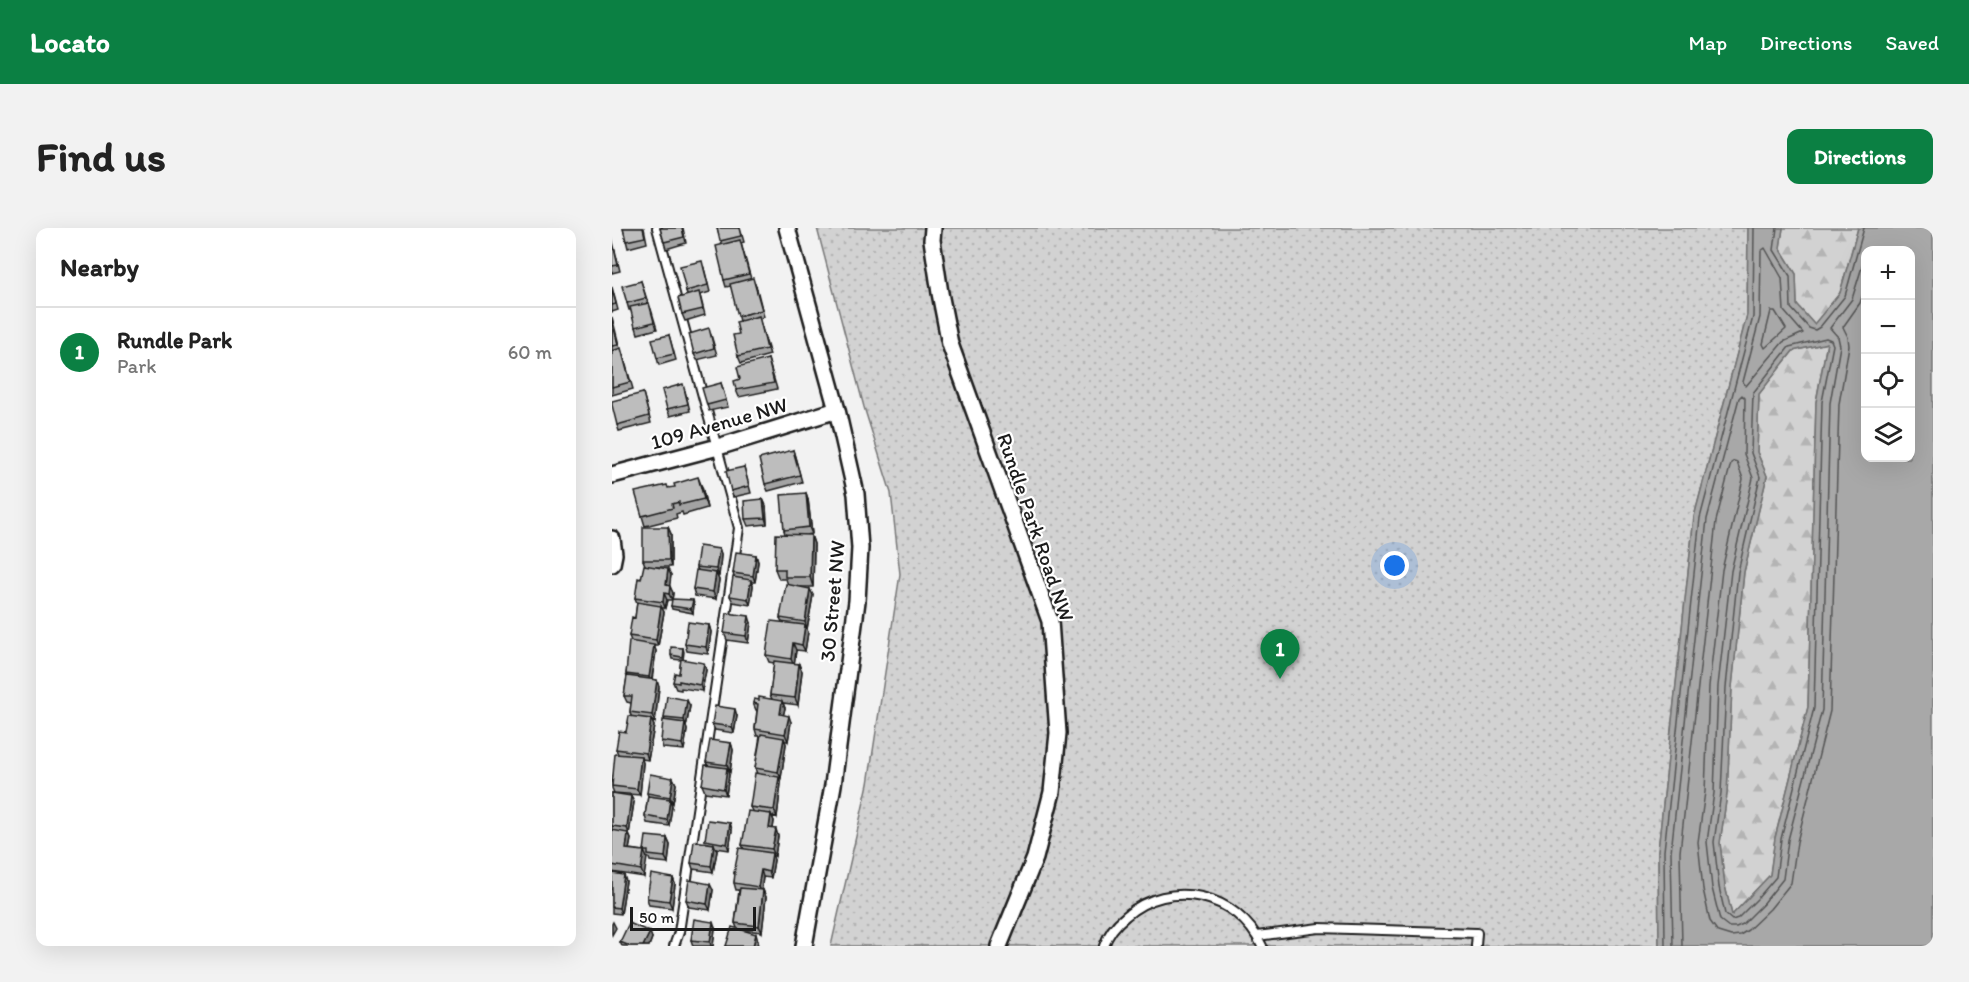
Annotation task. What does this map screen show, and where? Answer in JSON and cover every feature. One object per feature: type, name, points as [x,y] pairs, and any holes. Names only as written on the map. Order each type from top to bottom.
[{"type":"street","name":"30 Street NW","points":[[787,228],[837,410],[856,494],[860,548],[857,601],[833,784],[804,946]]},
{"type":"street","name":"Rundle Park Road NW","points":[[933,228],[932,240],[950,344],[1050,621],[1058,733],[1052,792],[1035,858],[999,946]]},
{"type":"street","name":"109 Avenue NW","points":[[612,475],[718,447],[837,410]]},
{"type":"street","points":[[612,539],[612,564]]},
{"type":"lane","points":[[657,228],[739,528],[679,932],[674,946]]},
{"type":"lane","points":[[1104,946],[1114,928],[1133,910],[1171,895],[1200,896],[1218,902],[1240,916],[1257,936],[1262,946]]},
{"type":"lane","points":[[1257,936],[1319,928],[1477,933],[1476,946]]},
{"type":"green space","points":[[817,228],[1748,228],[1747,315],[1694,517],[1658,851],[1659,946],[831,946],[868,784],[900,574],[891,493],[864,407]]},
{"type":"green space","points":[[1783,228],[1858,228],[1840,293],[1814,325],[1797,305],[1796,274],[1780,248]]},
{"type":"green space","points":[[1827,343],[1816,402],[1808,707],[1775,838],[1770,875],[1732,915],[1725,886],[1720,843],[1727,794],[1732,687],[1744,572],[1767,476],[1757,452],[1759,394],[1793,351]]},
{"type":"water","points":[[1748,228],[1783,228],[1780,248],[1796,274],[1797,305],[1814,324],[1840,293],[1858,228],[1933,228],[1933,946],[1659,946],[1658,851],[1694,517],[1747,315]],"holes":[[[1827,343],[1816,402],[1808,707],[1775,838],[1770,875],[1732,915],[1725,886],[1720,843],[1727,794],[1732,687],[1744,572],[1767,476],[1757,452],[1759,394],[1793,351]]]},
{"type":"building","points":[[623,228],[643,228],[645,237],[626,241]]},
{"type":"building","points":[[660,228],[682,228],[684,237],[664,242]]},
{"type":"building","points":[[717,228],[739,228],[741,236],[720,241]]},
{"type":"building","points":[[740,240],[749,274],[724,280],[716,246]]},
{"type":"building","points":[[612,241],[618,265],[612,266]]},
{"type":"building","points":[[702,261],[708,285],[686,291],[680,266]]},
{"type":"building","points":[[753,278],[762,310],[738,316],[730,284]]},
{"type":"building","points":[[641,281],[646,298],[627,303],[622,286]]},
{"type":"building","points":[[612,289],[616,304],[612,305]]},
{"type":"building","points":[[699,292],[703,309],[682,314],[678,298]]},
{"type":"building","points":[[649,303],[654,322],[635,327],[630,307]]},
{"type":"building","points":[[759,316],[767,349],[738,356],[733,335],[739,334],[736,322]]},
{"type":"building","points":[[612,319],[618,345],[612,346]]},
{"type":"building","points":[[709,328],[714,348],[694,354],[689,334]]},
{"type":"building","points":[[669,335],[674,354],[657,358],[652,339]]},
{"type":"building","points":[[621,348],[630,382],[612,387],[612,351]]},
{"type":"building","points":[[768,359],[774,383],[736,390],[734,381],[740,379],[737,367]]},
{"type":"building","points":[[721,383],[726,400],[707,405],[702,388]]},
{"type":"building","points":[[683,384],[688,404],[667,409],[662,390]]},
{"type":"building","points":[[643,393],[649,416],[617,425],[612,401]]},
{"type":"building","points":[[793,450],[800,475],[765,484],[759,459]]},
{"type":"building","points":[[744,467],[749,486],[731,491],[726,471]]},
{"type":"building","points":[[698,477],[704,499],[679,505],[679,502],[672,504],[673,508],[642,516],[635,492],[667,485],[668,488],[675,487],[674,484]]},
{"type":"building","points":[[806,493],[809,527],[784,530],[781,495]]},
{"type":"building","points":[[763,499],[765,518],[745,519],[744,501]]},
{"type":"building","points":[[643,527],[668,527],[669,560],[643,560]]},
{"type":"building","points":[[776,534],[811,535],[810,577],[785,577],[785,569],[775,569]]},
{"type":"building","points":[[699,546],[719,549],[716,569],[696,567]]},
{"type":"building","points":[[736,552],[756,555],[753,576],[733,573]]},
{"type":"building","points":[[644,565],[668,569],[666,585],[670,586],[669,594],[664,593],[663,602],[635,598],[638,578],[641,579]]},
{"type":"building","points":[[696,570],[716,573],[713,592],[693,589]]},
{"type":"building","points":[[733,577],[751,580],[748,599],[730,596]]},
{"type":"building","points":[[786,584],[810,589],[805,622],[780,618]]},
{"type":"building","points":[[672,599],[693,600],[691,609],[671,606]]},
{"type":"building","points":[[637,602],[661,606],[656,640],[629,636]]},
{"type":"building","points":[[727,613],[749,616],[746,636],[724,633]]},
{"type":"building","points":[[771,621],[805,625],[802,645],[793,643],[791,659],[766,655]]},
{"type":"building","points":[[688,622],[709,625],[706,647],[685,644]]},
{"type":"building","points":[[629,641],[654,645],[649,677],[626,674]]},
{"type":"building","points":[[671,647],[683,648],[682,657],[671,655]]},
{"type":"building","points":[[681,659],[704,663],[700,685],[673,682],[675,673],[679,674]]},
{"type":"building","points":[[774,661],[799,664],[795,698],[770,695]]},
{"type":"building","points":[[627,676],[657,680],[652,715],[630,712],[632,696],[624,696]]},
{"type":"building","points":[[667,696],[687,700],[684,720],[664,718]]},
{"type":"building","points":[[759,697],[782,701],[780,714],[789,716],[785,734],[755,729],[758,704],[753,703],[754,699],[759,700]]},
{"type":"building","points":[[715,706],[735,709],[732,727],[712,724]]},
{"type":"building","points":[[629,716],[651,719],[646,753],[616,749],[619,731],[626,732]]},
{"type":"building","points":[[663,720],[685,723],[682,744],[661,741]]},
{"type":"building","points":[[761,734],[784,738],[778,772],[755,768]]},
{"type":"building","points":[[710,740],[731,743],[727,765],[706,762]]},
{"type":"building","points":[[615,754],[641,756],[637,789],[612,786]]},
{"type":"building","points":[[705,765],[727,768],[724,789],[702,785]]},
{"type":"building","points":[[755,773],[779,777],[774,810],[750,807]]},
{"type":"building","points":[[650,774],[673,778],[670,797],[647,793]]},
{"type":"building","points":[[612,793],[631,796],[627,828],[612,826]]},
{"type":"building","points":[[648,796],[670,799],[667,820],[645,816]]},
{"type":"building","points":[[748,811],[771,814],[769,828],[776,829],[772,849],[742,845]]},
{"type":"building","points":[[708,820],[730,823],[727,844],[705,840]]},
{"type":"building","points":[[612,830],[628,833],[626,849],[644,851],[641,870],[612,865]]},
{"type":"building","points":[[646,836],[667,838],[665,857],[648,855],[648,851],[644,851]]},
{"type":"building","points":[[694,841],[714,844],[711,866],[691,863]]},
{"type":"building","points":[[739,848],[772,853],[769,872],[761,870],[758,887],[734,883]]},
{"type":"building","points":[[612,873],[624,875],[619,908],[612,907]]},
{"type":"building","points":[[651,874],[673,878],[669,901],[647,898]]},
{"type":"building","points":[[689,880],[710,884],[707,904],[686,900]]},
{"type":"building","points":[[740,888],[763,890],[759,926],[735,923]]},
{"type":"building","points":[[694,919],[713,922],[710,942],[691,940]]},
{"type":"building","points":[[629,923],[650,932],[643,946],[630,946],[620,942]]},
{"type":"building","points":[[732,927],[756,934],[753,946],[726,946]]},
{"type":"place","name":"Rundle Park","points":[[1280,679]]}]
